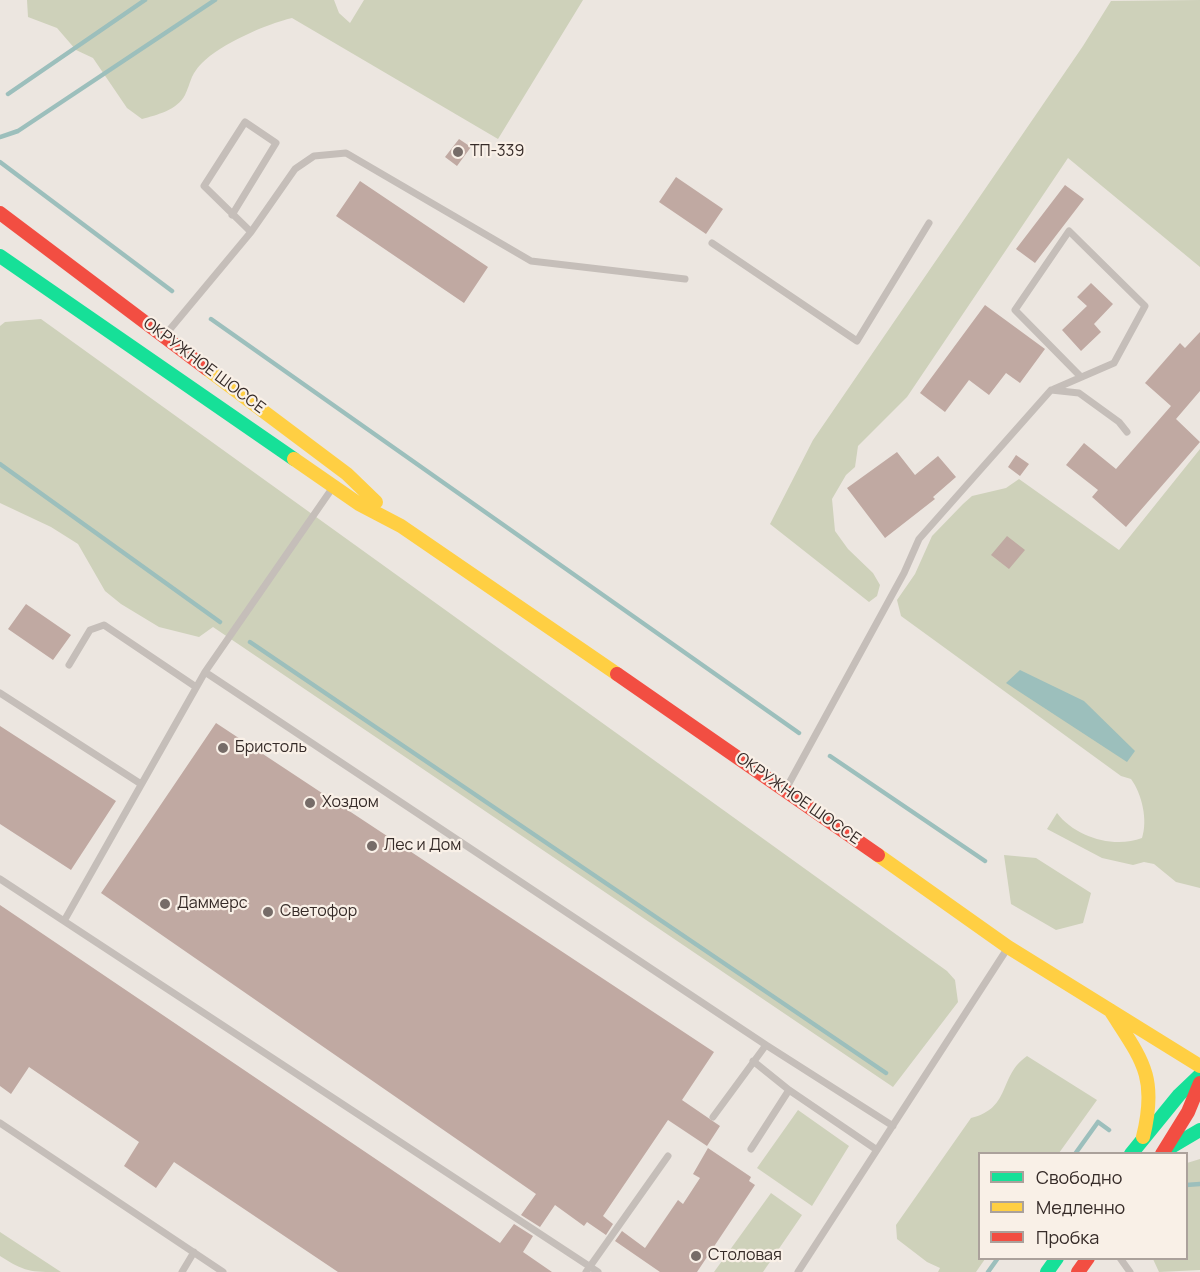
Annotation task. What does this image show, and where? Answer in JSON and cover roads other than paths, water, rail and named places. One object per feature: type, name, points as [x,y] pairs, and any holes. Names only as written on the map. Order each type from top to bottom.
[{"type":"main road","name":"ОКРУЖНОЕ ШОССЕ","points":[[0,213],[347,474],[401,526]]},
{"type":"main road","name":"ОКРУЖНОЕ ШОССЕ","points":[[3,261],[359,504],[401,526],[785,789],[1008,946],[1200,1066]]},
{"type":"main road","points":[[1110,1010],[1149,1076],[1152,1105],[1143,1137]]},
{"type":"main road","points":[[1132,1152],[1143,1137],[1200,1075]]},
{"type":"main road","points":[[1163,1152],[1188,1112],[1200,1083]]},
{"type":"main road","points":[[1163,1152],[1200,1130]]},
{"type":"lane","points":[[232,215],[276,143],[245,122],[204,186],[232,215],[251,232]]},
{"type":"lane","points":[[165,336],[251,232],[295,169],[315,156],[346,153],[531,261],[685,279]]},
{"type":"lane","points":[[712,243],[857,341],[929,223]]},
{"type":"lane","points":[[785,789],[904,573],[919,539],[1052,390],[1114,363],[1145,306],[1069,231],[1015,310],[1081,377]]},
{"type":"lane","points":[[1052,390],[1079,393],[1119,422],[1127,432]]},
{"type":"lane","points":[[64,921],[205,672],[333,486]]},
{"type":"lane","points":[[69,665],[90,630],[104,625],[196,687]]},
{"type":"lane","points":[[205,672],[893,1126]]},
{"type":"lane","points":[[0,693],[141,784]]},
{"type":"lane","points":[[0,879],[588,1269],[598,1272]]},
{"type":"lane","points":[[798,1272],[1008,946]]},
{"type":"lane","points":[[713,1117],[766,1044]]},
{"type":"lane","points":[[753,1061],[789,1090],[877,1150]]},
{"type":"lane","points":[[751,1149],[789,1090]]},
{"type":"lane","points":[[0,1123],[223,1272]]},
{"type":"lane","points":[[588,1269],[668,1156]]},
{"type":"lane","points":[[182,1272],[194,1252]]},
{"type":"water","points":[[1020,670],[1084,701],[1135,751],[1127,762],[1006,683]]},
{"type":"waterway","points":[[8,94],[145,0]]},
{"type":"waterway","points":[[0,137],[18,131],[215,0]]},
{"type":"waterway","points":[[0,162],[172,291]]},
{"type":"waterway","points":[[211,319],[799,733]]},
{"type":"waterway","points":[[0,464],[220,622]]},
{"type":"waterway","points":[[250,642],[886,1073]]},
{"type":"waterway","points":[[830,756],[985,861]]},
{"type":"waterway","points":[[1076,1152],[1098,1122],[1109,1130]]},
{"type":"waterway","points":[[1188,1185],[1200,1184]]},
{"type":"waterway","points":[[988,1272],[997,1260]]},
{"type":"place","name":"ТП-339","points":[[458,152]]},
{"type":"place","name":"Бристоль","points":[[223,748]]},
{"type":"place","name":"Хоздом","points":[[310,803]]},
{"type":"place","name":"Лес и Дом","points":[[372,846]]},
{"type":"place","name":"Даммерс","points":[[165,904]]},
{"type":"place","name":"Светофор","points":[[268,912]]},
{"type":"place","name":"Столовая","points":[[696,1256]]}]
